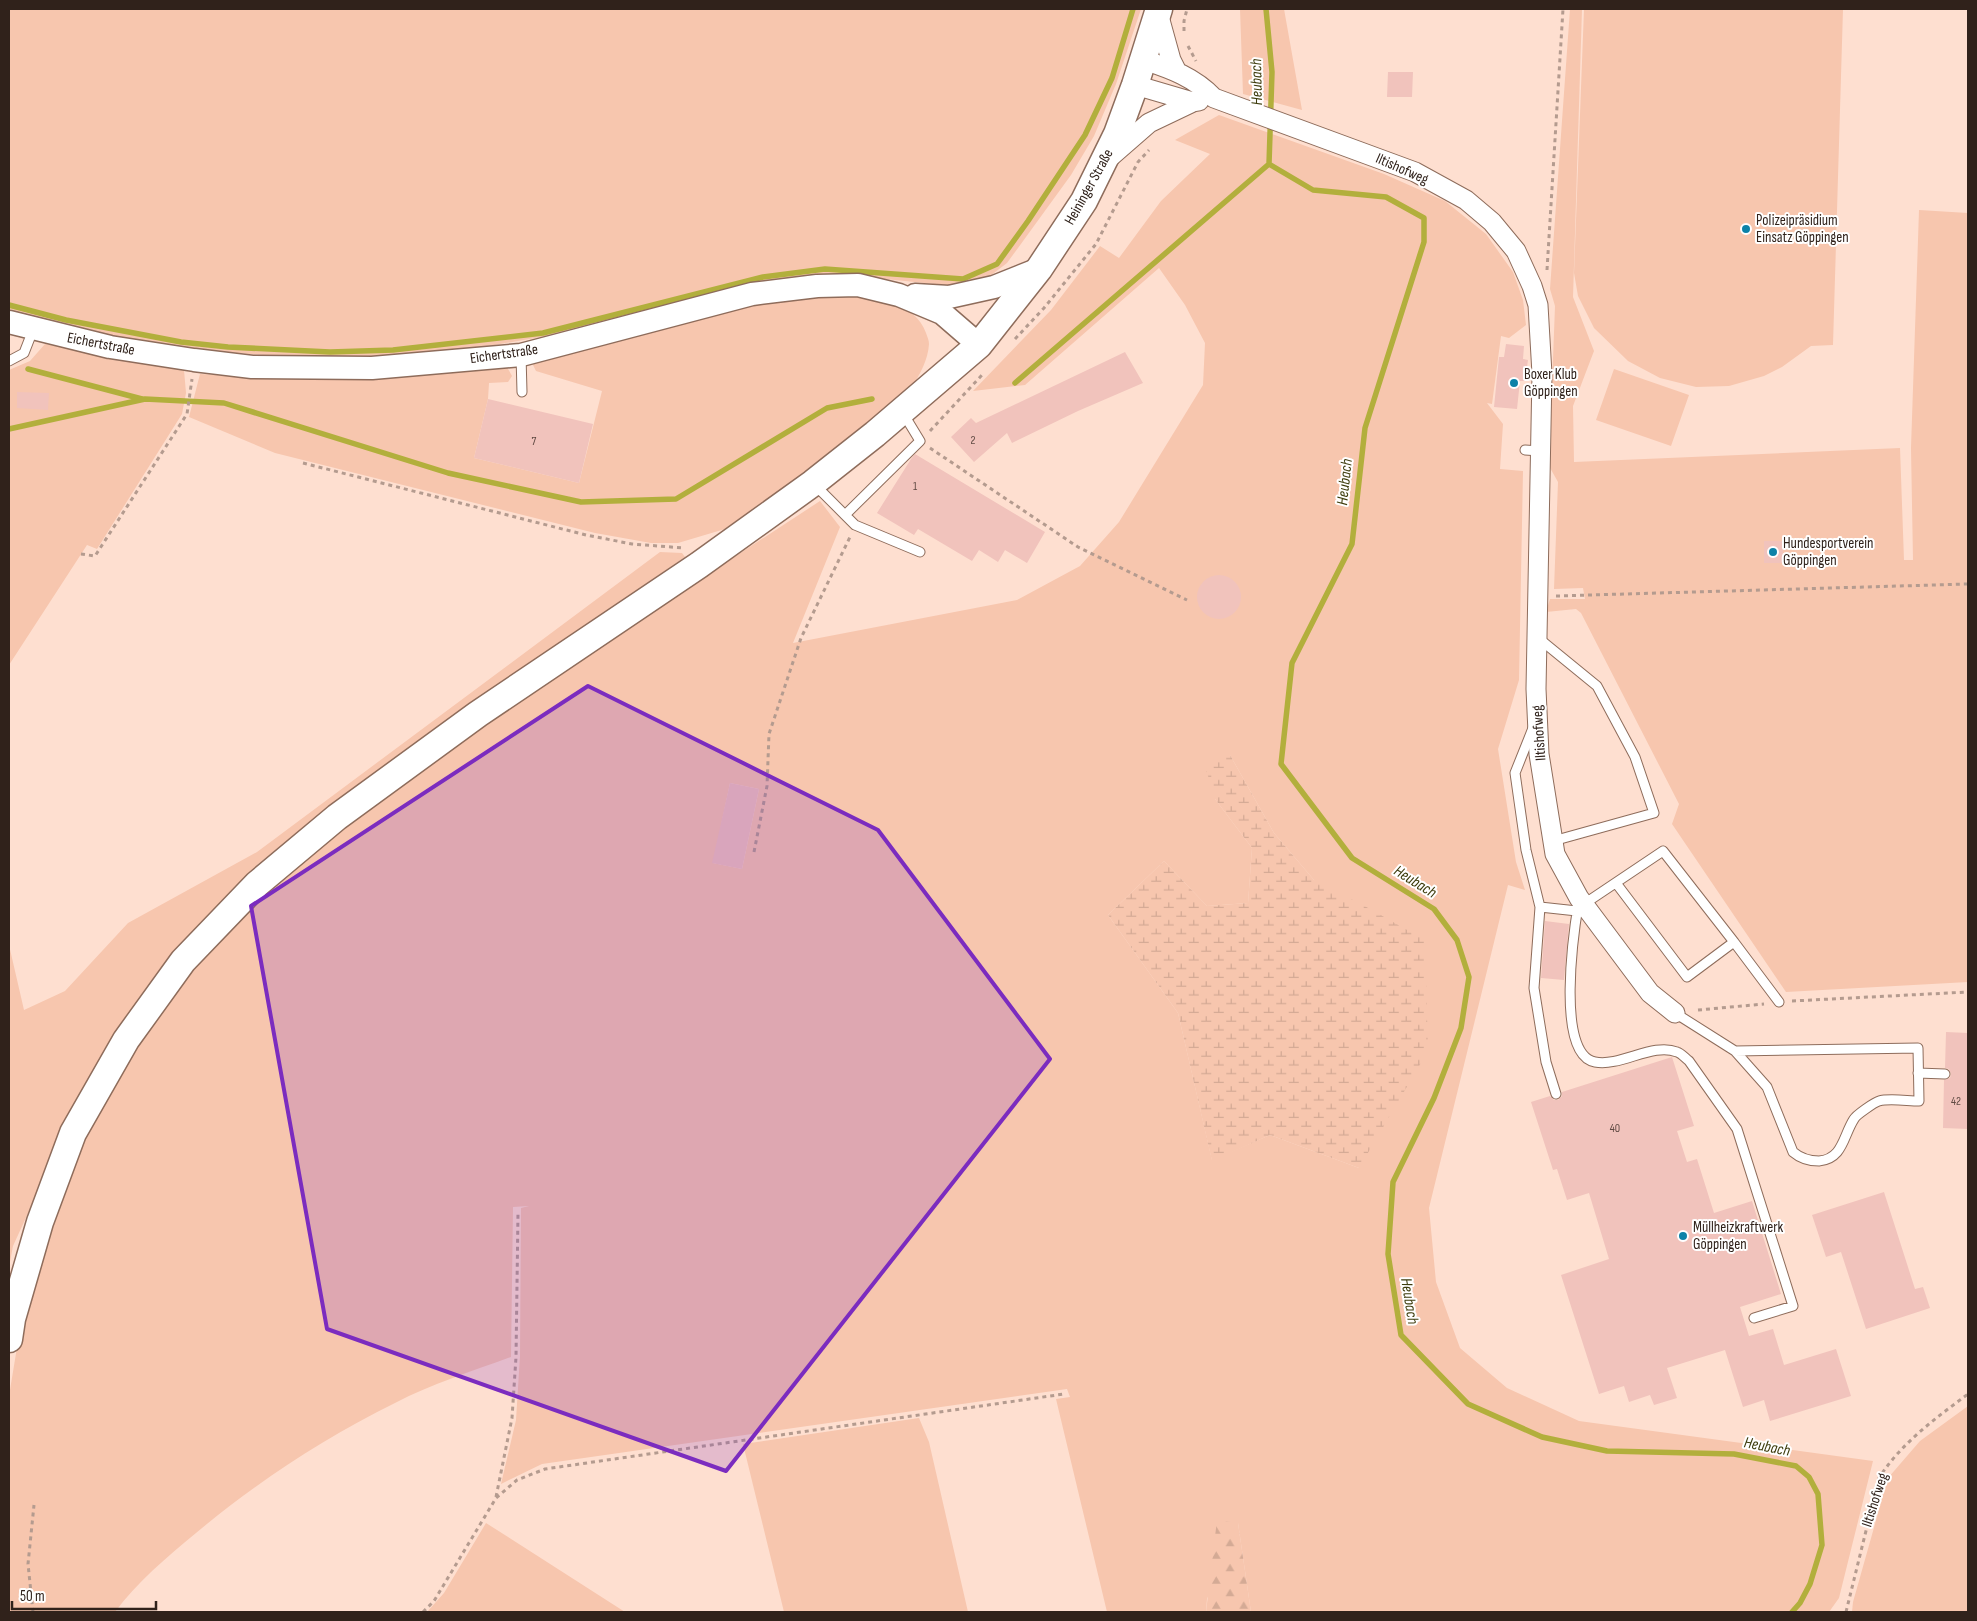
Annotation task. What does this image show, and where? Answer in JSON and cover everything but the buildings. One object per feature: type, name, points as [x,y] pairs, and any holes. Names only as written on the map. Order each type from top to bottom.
[{"type":"main road","name":"Heininger Straße","points":[[9,1339],[12,1319],[40,1222],[73,1132],[126,1040],[183,961],[257,884],[336,817],[478,714],[719,550],[813,482],[855,451],[979,344],[1039,269],[1084,201],[1117,134],[1144,60],[1159,11]]},
{"type":"street","points":[[1159,11],[1176,70]]},
{"type":"street","name":"Iltishofweg","points":[[1144,60],[1176,70],[1209,97]]},
{"type":"street","name":"Iltishofweg","points":[[1135,85],[1209,97],[1415,172],[1466,200],[1492,222],[1516,252],[1532,286],[1538,305],[1542,374],[1532,450],[1538,596],[1537,718],[1539,754],[1552,841],[1555,854],[1580,904],[1650,993],[1675,1013]]},
{"type":"street","points":[[1104,163],[1148,122],[1209,97]]},
{"type":"street","points":[[900,295],[949,297],[994,287],[1039,269]]},
{"type":"street","name":"Eichertstraße","points":[[9,322],[33,330],[110,347],[252,367],[372,368],[521,355],[752,294],[818,286],[858,285],[900,295],[942,313],[979,344]]},
{"type":"lane","points":[[9,360],[24,353],[33,330]]},
{"type":"lane","points":[[521,355],[522,392]]},
{"type":"lane","points":[[845,515],[920,441],[901,411]]},
{"type":"lane","points":[[813,482],[855,525],[920,552]]},
{"type":"lane","points":[[1537,637],[1597,686],[1636,757],[1654,813],[1552,841]]},
{"type":"lane","points":[[1537,718],[1515,773],[1526,850],[1540,907],[1534,988],[1546,1062],[1556,1094]]},
{"type":"lane","points":[[1540,907],[1580,904],[1664,851],[1779,1002]]},
{"type":"lane","points":[[1616,883],[1687,977],[1734,942]]},
{"type":"lane","points":[[1580,904],[1569,976],[1574,1035],[1580,1052],[1585,1058],[1595,1062],[1625,1059],[1664,1048],[1678,1052],[1689,1061],[1737,1130],[1793,1306],[1754,1318]]},
{"type":"lane","points":[[1675,1013],[1735,1051],[1766,1087],[1793,1152],[1799,1157],[1812,1161],[1828,1160],[1842,1146],[1855,1118],[1879,1101],[1918,1101],[1918,1048],[1735,1051]]},
{"type":"lane","points":[[1918,1073],[1945,1074]]},
{"type":"path","points":[[1187,9],[1184,21],[1184,39],[1205,78],[1209,97]]},
{"type":"path","points":[[1547,271],[1563,9]]},
{"type":"path","points":[[81,554],[95,556],[187,414],[190,396]]},
{"type":"path","points":[[920,441],[1078,547],[1186,600]]},
{"type":"path","points":[[303,463],[586,535],[632,544],[719,550]]},
{"type":"path","points":[[754,852],[767,786],[769,734],[801,638],[855,525]]},
{"type":"path","points":[[1538,596],[1968,584]]},
{"type":"path","points":[[1675,1013],[1779,1002],[1968,992]]},
{"type":"path","points":[[496,1498],[512,1418],[516,1357],[518,1213]]},
{"type":"path","points":[[423,1612],[434,1601],[496,1498],[517,1480],[545,1469],[1064,1394]]},
{"type":"path","name":"Iltishofweg","points":[[1846,1612],[1879,1478],[1890,1460],[1930,1422],[1968,1394]]},
{"type":"path","points":[[33,1612],[28,1564],[34,1505]]},
{"type":"highlighted area","points":[[588,686],[878,830],[1050,1059],[726,1471],[327,1329],[251,906]]},
{"type":"green space","points":[[9,9],[1141,9],[1116,84],[1094,136],[1071,175],[1007,263],[990,276],[974,284],[955,286],[875,278],[478,348],[420,354],[328,358],[211,351],[117,338],[9,312]]},
{"type":"green space","points":[[1240,9],[1284,9],[1302,110],[1243,94]]},
{"type":"green space","points":[[1570,9],[1582,9],[1573,297],[1594,351],[1573,406],[1574,462],[1900,448],[1904,560],[1913,560],[1911,448],[1919,210],[1968,213],[1968,982],[1786,992],[1672,824],[1679,804],[1581,613],[1576,609],[1546,612],[1550,599],[1585,599],[1583,588],[1554,589],[1558,482],[1549,466],[1555,306],[1550,289]]},
{"type":"green space","points":[[1584,9],[1843,9],[1833,345],[1811,346],[1782,367],[1764,376],[1729,386],[1696,387],[1660,378],[1628,361],[1594,328],[1578,296],[1574,273]]},
{"type":"green space","points":[[1219,115],[1384,174],[1445,201],[1486,234],[1513,272],[1523,300],[1526,325],[1509,338],[1501,336],[1492,404],[1487,403],[1503,424],[1500,469],[1523,471],[1519,680],[1498,749],[1516,862],[1525,890],[1508,885],[1429,1208],[1436,1282],[1460,1348],[1507,1388],[1579,1421],[1873,1461],[1839,1598],[1829,1612],[1251,1612],[1238,1523],[1207,1599],[1206,1612],[1107,1612],[1056,1399],[1070,1397],[1067,1389],[542,1464],[501,1484],[516,1420],[520,1356],[521,1208],[529,1206],[513,1207],[511,1357],[409,1396],[343,1431],[292,1462],[219,1514],[174,1551],[143,1580],[115,1612],[10,1612],[9,1396],[22,1317],[52,1217],[86,1135],[126,1061],[167,1002],[215,939],[257,896],[402,781],[696,582],[820,501],[840,527],[793,643],[1017,600],[1080,566],[1119,522],[1203,385],[1205,343],[1185,305],[1159,268],[1025,385],[973,391],[1051,310],[1100,246],[1119,258],[1161,201],[1210,154],[1175,140]],"holes":[[[1230,755],[1274,833],[1314,880],[1359,1168],[1270,1135],[1212,1160],[1178,1013],[1108,915],[1164,861],[1207,906],[1248,903],[1252,848],[1215,799]],[[730,783],[759,789],[742,869],[713,863]]]},
{"type":"green space","points":[[843,294],[891,303],[903,308],[920,322],[929,344],[923,367],[912,387],[798,477],[725,529],[678,543],[651,543],[595,533],[275,453],[189,417],[200,374],[316,378],[430,373],[507,367],[512,376],[508,382],[489,383],[488,399],[474,458],[579,483],[602,391],[536,371],[533,365],[538,358],[756,305]]},
{"type":"green space","points":[[45,344],[184,370],[186,393],[182,414],[97,549],[87,545],[9,665],[9,370],[30,361]]},
{"type":"green space","points":[[1614,369],[1689,395],[1671,446],[1596,420]]},
{"type":"green space","points":[[660,552],[682,553],[685,557],[415,745],[326,809],[258,864],[159,973],[66,1130],[13,1246],[9,1267],[9,945],[24,1010],[65,991],[128,923],[257,852]]},
{"type":"green space","points":[[1230,755],[1274,833],[1314,880],[1425,940],[1428,1051],[1359,1168],[1270,1135],[1212,1161],[1178,1013],[1108,915],[1164,861],[1207,906],[1248,903],[1252,848],[1215,799],[1205,766]]},
{"type":"green space","points":[[1968,1406],[1968,1612],[1852,1612],[1853,1602],[1888,1478],[1920,1441]]},
{"type":"green space","points":[[919,1418],[929,1442],[968,1612],[784,1612],[743,1444]]},
{"type":"green space","points":[[1217,1520],[1238,1523],[1251,1612],[1206,1612]]},
{"type":"green space","points":[[486,1523],[625,1612],[427,1612],[444,1593]]},
{"type":"waterway","points":[[9,305],[66,320],[181,342],[228,347],[330,352],[393,350],[543,333],[763,277],[825,269],[963,279],[997,264],[1085,135],[1112,78],[1133,9]]},
{"type":"waterway","name":"Heubach","points":[[1266,9],[1272,72],[1269,164],[1313,190],[1386,197],[1424,218],[1424,242],[1365,428],[1352,544],[1292,663],[1281,764],[1352,858],[1434,909],[1457,940],[1469,977],[1461,1028],[1434,1098],[1393,1182],[1388,1254],[1401,1335],[1468,1404],[1542,1437],[1607,1451],[1734,1454],[1796,1466],[1809,1477],[1818,1494],[1822,1545],[1810,1584],[1800,1603],[1792,1612]]},
{"type":"waterway","points":[[1015,383],[1269,164]]},
{"type":"waterway","points":[[28,369],[142,399]]},
{"type":"waterway","points":[[9,429],[145,399],[224,403],[448,473],[581,502],[676,499],[827,408],[872,399]]},
{"type":"place","name":"Polizeipräsidium Einsatz Göppingen","points":[[1746,229]]},
{"type":"place","name":"Boxer Klub Göppingen","points":[[1514,383]]},
{"type":"place","name":"Hundesportverein Göppingen","points":[[1773,552]]},
{"type":"place","name":"Müllheizkraftwerk Göppingen","points":[[1683,1236]]}]
